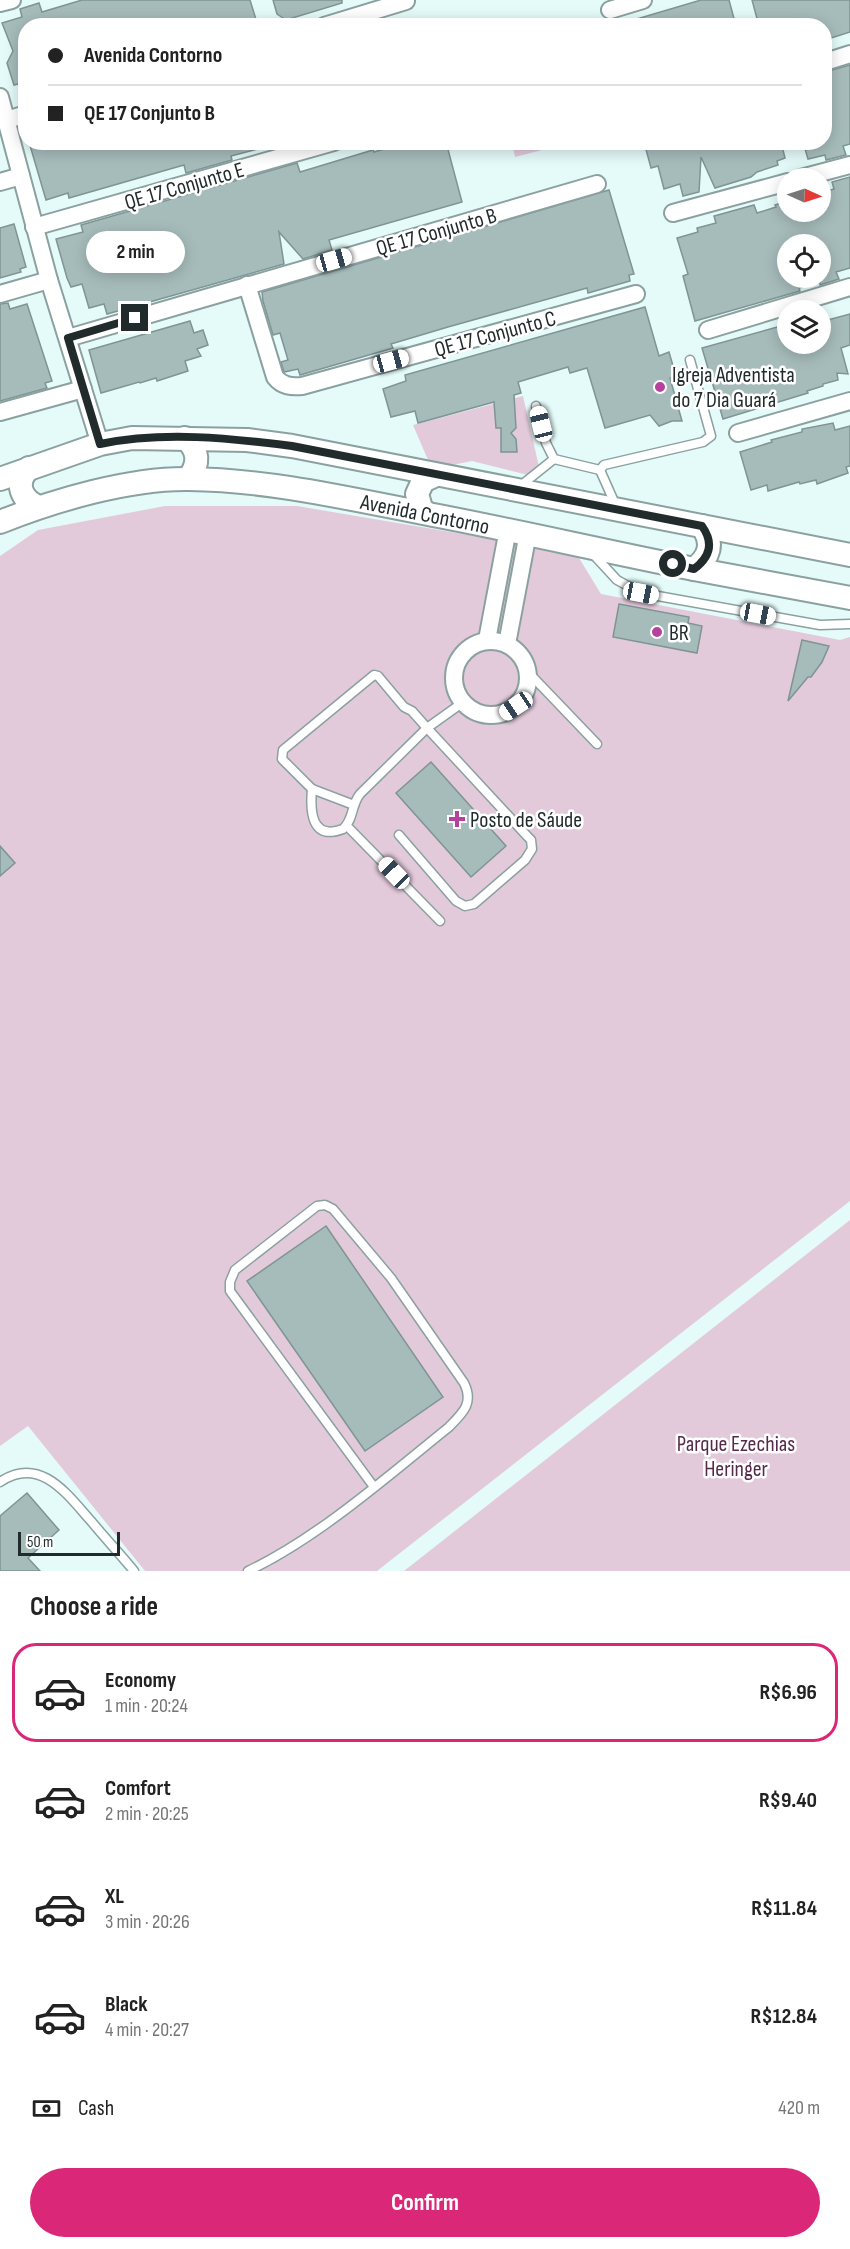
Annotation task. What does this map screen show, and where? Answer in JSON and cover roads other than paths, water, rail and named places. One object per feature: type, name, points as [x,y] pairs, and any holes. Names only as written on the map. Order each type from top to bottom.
[{"type":"main road","name":"Avenida Contorno","points":[[0,478],[100,444],[132,438],[247,440],[292,446],[850,555]]},
{"type":"main road","points":[[185,438],[192,444],[197,462],[188,478]]},
{"type":"main road","points":[[29,468],[20,482],[22,493],[28,502],[39,507]]},
{"type":"main road","points":[[426,513],[421,508],[417,494],[423,481],[436,475]]},
{"type":"main road","name":"Avenida Contorno","points":[[0,522],[39,507],[118,487],[188,478],[245,482],[426,513],[694,569],[850,598]]},
{"type":"main road","points":[[694,569],[708,555],[710,544],[708,534],[702,526]]},
{"type":"street","points":[[0,3],[12,0]]},
{"type":"street","points":[[610,10],[643,0]]},
{"type":"street","points":[[350,18],[406,1]]},
{"type":"street","points":[[832,60],[850,54]]},
{"type":"street","points":[[0,98],[49,280],[100,444]]},
{"type":"street","points":[[7,120],[18,117]]},
{"type":"street","name":"QE 17 Conjunto E","points":[[34,227],[306,150]]},
{"type":"street","points":[[831,170],[850,165]]},
{"type":"street","points":[[0,182],[21,176]]},
{"type":"street","name":"QE 17 Conjunto B","points":[[68,338],[597,184]]},
{"type":"street","points":[[673,213],[777,185]]},
{"type":"street","points":[[0,294],[49,280]]},
{"type":"street","name":"QE 17 Conjunto C","points":[[247,285],[275,376],[279,382],[293,386],[302,386],[636,294]]},
{"type":"street","points":[[708,330],[850,287]]},
{"type":"street","points":[[0,412],[83,389]]},
{"type":"street","points":[[738,433],[850,401]]},
{"type":"street","points":[[487,640],[518,531]]},
{"type":"street","points":[[507,644],[518,531]]},
{"type":"street","points":[[487,640],[507,644],[521,656],[528,672],[528,685],[524,696],[516,706],[495,716],[483,715],[471,710],[462,703],[453,680],[454,668],[459,657],[467,648],[487,640]]},
{"type":"lane","points":[[600,470],[604,465],[709,440],[711,431],[690,360]]},
{"type":"lane","points":[[536,406],[546,443],[554,459],[600,470]]},
{"type":"lane","points":[[516,490],[554,459]]},
{"type":"lane","points":[[600,470],[618,509]]},
{"type":"lane","points":[[584,545],[618,580],[641,593],[820,625],[850,624]]},
{"type":"lane","points":[[528,672],[597,744]]},
{"type":"lane","points":[[354,805],[312,789],[282,759],[283,750],[374,675],[378,676],[404,707],[412,711],[531,840],[532,849],[525,860],[474,904],[465,906],[456,901],[399,835]]},
{"type":"lane","points":[[312,789],[311,811],[319,828],[338,831],[347,826],[360,794],[427,728],[462,703]]},
{"type":"lane","points":[[347,826],[440,921]]},
{"type":"lane","points":[[248,1571],[266,1563],[304,1538],[375,1487],[459,1416],[465,1408],[468,1391],[391,1278],[333,1209],[325,1205],[317,1206],[235,1270],[230,1282],[230,1292],[375,1487]]},
{"type":"lane","points":[[0,1482],[10,1475],[22,1473],[37,1474],[52,1481],[66,1492],[134,1571]]},
{"type":"place","name":"Igreja Adventista do 7 Dia Guará","points":[[660,387]]},
{"type":"place","name":"BR","points":[[657,632]]},
{"type":"place","name":"Posto de Sáude","points":[[457,819]]},
{"type":"park label","name":"Parque Ezechias Heringer","points":[[736,1456]]}]
